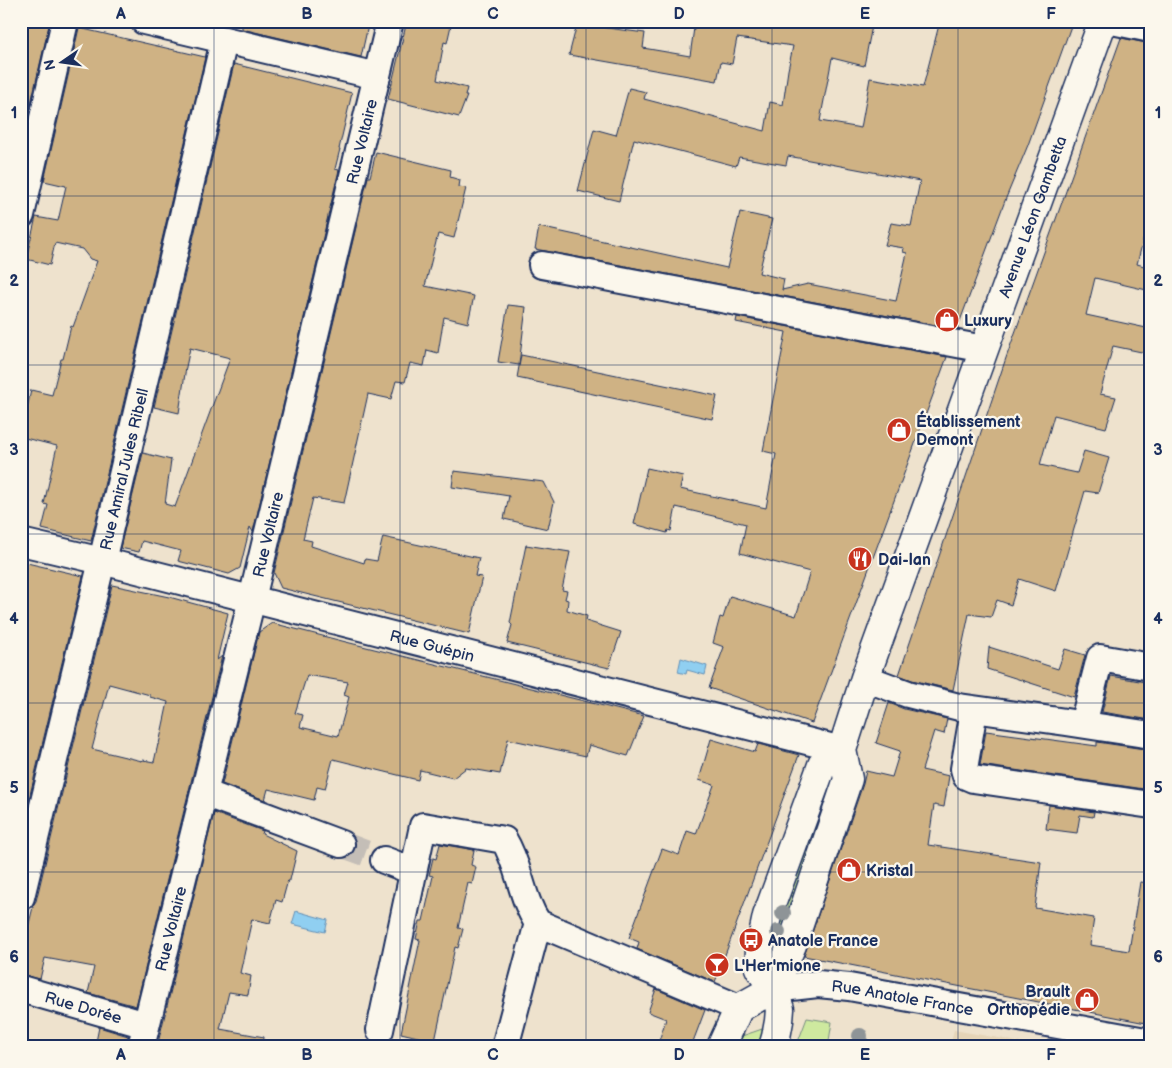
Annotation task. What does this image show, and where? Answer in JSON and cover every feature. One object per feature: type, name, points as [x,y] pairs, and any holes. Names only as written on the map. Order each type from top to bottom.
[{"type":"main road","name":"Avenue Léon Gambetta","points":[[773,989],[792,945],[848,779],[842,750],[865,678],[1103,21]]},
{"type":"main road","points":[[722,1047],[738,1008],[773,989],[780,1009],[773,1047]]},
{"type":"street","points":[[21,215],[65,21]]},
{"type":"street","points":[[144,21],[377,76]]},
{"type":"street","name":"Rue Voltaire","points":[[143,1036],[252,599],[390,21]]},
{"type":"street","points":[[1112,21],[1151,29]]},
{"type":"street","name":"Rue Amiral Jules Ribell","points":[[21,896],[224,41]]},
{"type":"street","points":[[542,265],[984,349]]},
{"type":"street","name":"Rue Guépin","points":[[21,542],[842,750]]},
{"type":"street","points":[[1083,724],[1100,658],[1151,667]]},
{"type":"street","points":[[865,678],[945,705],[1083,724],[1151,736]]},
{"type":"street","points":[[974,710],[964,769],[966,776],[973,779],[1151,805]]},
{"type":"street","points":[[204,793],[341,844]]},
{"type":"street","points":[[380,1030],[423,826],[504,840],[510,850],[531,913],[538,923],[738,1008]]},
{"type":"street","points":[[384,860],[413,871]]},
{"type":"street","points":[[505,1047],[538,923]]},
{"type":"street","name":"Rue Anatole France","points":[[773,989],[818,984],[849,987],[1151,1042]]},
{"type":"street","name":"Rue Dorée","points":[[21,989],[143,1036]]},
{"type":"shaded area","points":[[954,1030],[1004,1039],[1038,1047],[950,1047]]},
{"type":"green space","points":[[822,780],[832,784],[784,945],[769,944]]},
{"type":"green space","points":[[807,1018],[832,1022],[828,1047],[796,1047]]},
{"type":"green space","points":[[771,1026],[763,1047],[733,1047],[736,1038]]},
{"type":"water","points":[[681,658],[707,666],[705,675],[687,670],[686,674],[678,672]]},
{"type":"water","points":[[296,911],[328,920],[325,932],[292,924]]},
{"type":"building","points":[[21,21],[50,21],[21,146]]},
{"type":"building","points":[[242,21],[369,21],[361,57],[242,29]]},
{"type":"building","points":[[407,21],[452,21],[447,43],[444,42],[437,80],[467,88],[465,96],[467,96],[459,117],[388,99]]},
{"type":"building","points":[[695,21],[873,21],[864,66],[832,58],[820,121],[861,128],[870,78],[923,87],[940,21],[1047,21],[1071,26],[1028,145],[957,329],[535,249],[539,227],[727,268],[740,212],[772,219],[759,273],[784,279],[782,290],[808,284],[896,301],[907,253],[903,252],[904,248],[885,245],[891,223],[911,226],[920,181],[788,156],[786,165],[739,157],[736,166],[634,139],[619,201],[578,191],[594,129],[616,135],[629,88],[646,92],[644,99],[765,131],[770,102],[783,105],[793,46],[737,38],[732,64],[721,62],[717,81],[569,55],[577,24],[645,33],[643,48],[690,56]]},
{"type":"building","points":[[79,28],[205,57],[91,541],[42,529],[48,505],[44,504],[57,446],[21,437],[31,390],[52,395],[71,326],[73,327],[97,261],[90,259],[82,249],[55,243],[50,265],[26,259],[36,217],[58,221],[66,186],[44,181]]},
{"type":"building","points":[[1121,38],[1151,44],[1151,210],[1137,264],[1151,268],[1151,291],[1095,278],[1086,315],[1151,329],[1151,354],[1113,346],[1100,394],[1116,397],[1106,428],[1054,415],[1040,465],[1077,473],[1084,451],[1109,458],[1098,493],[1085,491],[1056,591],[1019,579],[1011,605],[997,600],[991,617],[969,614],[953,690],[912,680],[899,675],[1006,358]]},
{"type":"building","points":[[234,64],[352,93],[335,169],[339,170],[253,532],[250,527],[240,568],[229,574],[178,561],[181,551],[142,541],[139,552],[120,548],[143,453],[171,460],[165,504],[175,507],[230,358],[190,348],[179,413],[154,407]]},
{"type":"building","points":[[376,152],[451,170],[450,177],[460,180],[459,187],[466,188],[454,238],[438,234],[425,286],[474,296],[468,323],[444,317],[438,353],[427,350],[424,366],[410,363],[405,382],[396,381],[391,399],[368,394],[344,503],[313,498],[303,539],[312,541],[311,546],[364,563],[365,559],[377,561],[383,537],[479,558],[475,576],[482,577],[469,634],[281,588],[274,573],[368,177],[370,177]]},
{"type":"building","points":[[508,305],[526,307],[519,365],[498,362]]},
{"type":"building","points":[[737,317],[947,357],[812,723],[709,688],[724,647],[713,643],[720,617],[723,618],[730,596],[796,616],[810,572],[740,553],[746,524],[676,507],[671,531],[668,530],[667,533],[634,524],[647,468],[683,476],[680,489],[766,508],[776,454],[763,451],[786,332],[736,322]]},
{"type":"building","points":[[521,355],[717,396],[712,419],[517,378]]},
{"type":"building","points":[[454,471],[544,482],[554,502],[548,529],[504,519],[509,496],[452,487]]},
{"type":"building","points":[[526,545],[570,552],[562,590],[567,591],[565,599],[568,600],[567,610],[587,616],[586,621],[621,632],[609,668],[507,643]]},
{"type":"building","points":[[27,563],[83,576],[21,832],[21,584]]},
{"type":"building","points":[[112,585],[169,597],[228,613],[217,660],[222,656],[136,1006],[88,993],[94,967],[45,958],[40,979],[21,974],[21,956],[32,907],[36,901]],"holes":[[[109,684],[150,695],[150,697],[168,702],[154,762],[92,749]]]},
{"type":"building","points":[[272,623],[644,716],[628,756],[589,745],[586,756],[508,739],[500,774],[466,768],[453,778],[420,770],[418,780],[333,759],[325,789],[317,787],[314,800],[268,789],[265,800],[222,784],[259,632]],"holes":[[[307,675],[348,682],[344,695],[349,697],[338,736],[300,727],[303,715],[295,713]]]},
{"type":"building","points":[[989,647],[1058,669],[1065,649],[1085,655],[1074,697],[987,669]]},
{"type":"building","points":[[1111,676],[1151,683],[1151,720],[1102,712]]},
{"type":"building","points":[[889,703],[904,709],[947,719],[944,734],[934,731],[922,770],[949,776],[944,807],[934,805],[928,845],[1041,862],[1035,908],[1094,918],[1090,945],[1129,951],[1140,882],[1151,883],[1151,1024],[804,956],[866,771],[892,777],[900,751],[876,743]]},
{"type":"building","points":[[986,731],[1097,746],[1097,742],[1151,750],[1151,790],[980,765]]},
{"type":"building","points":[[711,739],[755,752],[758,744],[799,755],[715,982],[637,949],[639,942],[629,938],[662,849],[679,855],[687,831],[696,834],[714,785],[699,780]]},
{"type":"building","points":[[1049,805],[1094,812],[1093,817],[1080,815],[1077,833],[1046,829]]},
{"type":"building","points":[[214,813],[263,831],[262,834],[297,851],[282,902],[276,900],[270,923],[252,919],[240,973],[251,976],[248,995],[229,992],[220,1029],[264,1037],[263,1047],[157,1047]]},
{"type":"building","points":[[440,844],[474,850],[471,865],[476,867],[472,884],[468,883],[458,928],[463,929],[458,948],[455,947],[435,1041],[401,1033],[420,940],[416,939],[420,921],[423,921],[433,876],[429,875],[433,858],[436,859]]},
{"type":"building","points":[[656,989],[705,1010],[691,1047],[657,1047],[666,1019],[648,1012]]},
{"type":"building","points":[[99,1027],[128,1036],[126,1047],[95,1047]]},
{"type":"tunnel","points":[[341,844],[384,860]]},
{"type":"place","name":"Luxury","points":[[947,320]]},
{"type":"place","name":"Établissement Demont","points":[[899,430]]},
{"type":"place","name":"Dai-lan","points":[[860,559]]},
{"type":"place","name":"Kristal","points":[[849,870]]},
{"type":"place","name":"Anatole France","points":[[751,940]]},
{"type":"place","name":"L'Her'mione","points":[[717,965]]},
{"type":"place","name":"Brault Orthopédie","points":[[1087,1000]]}]
